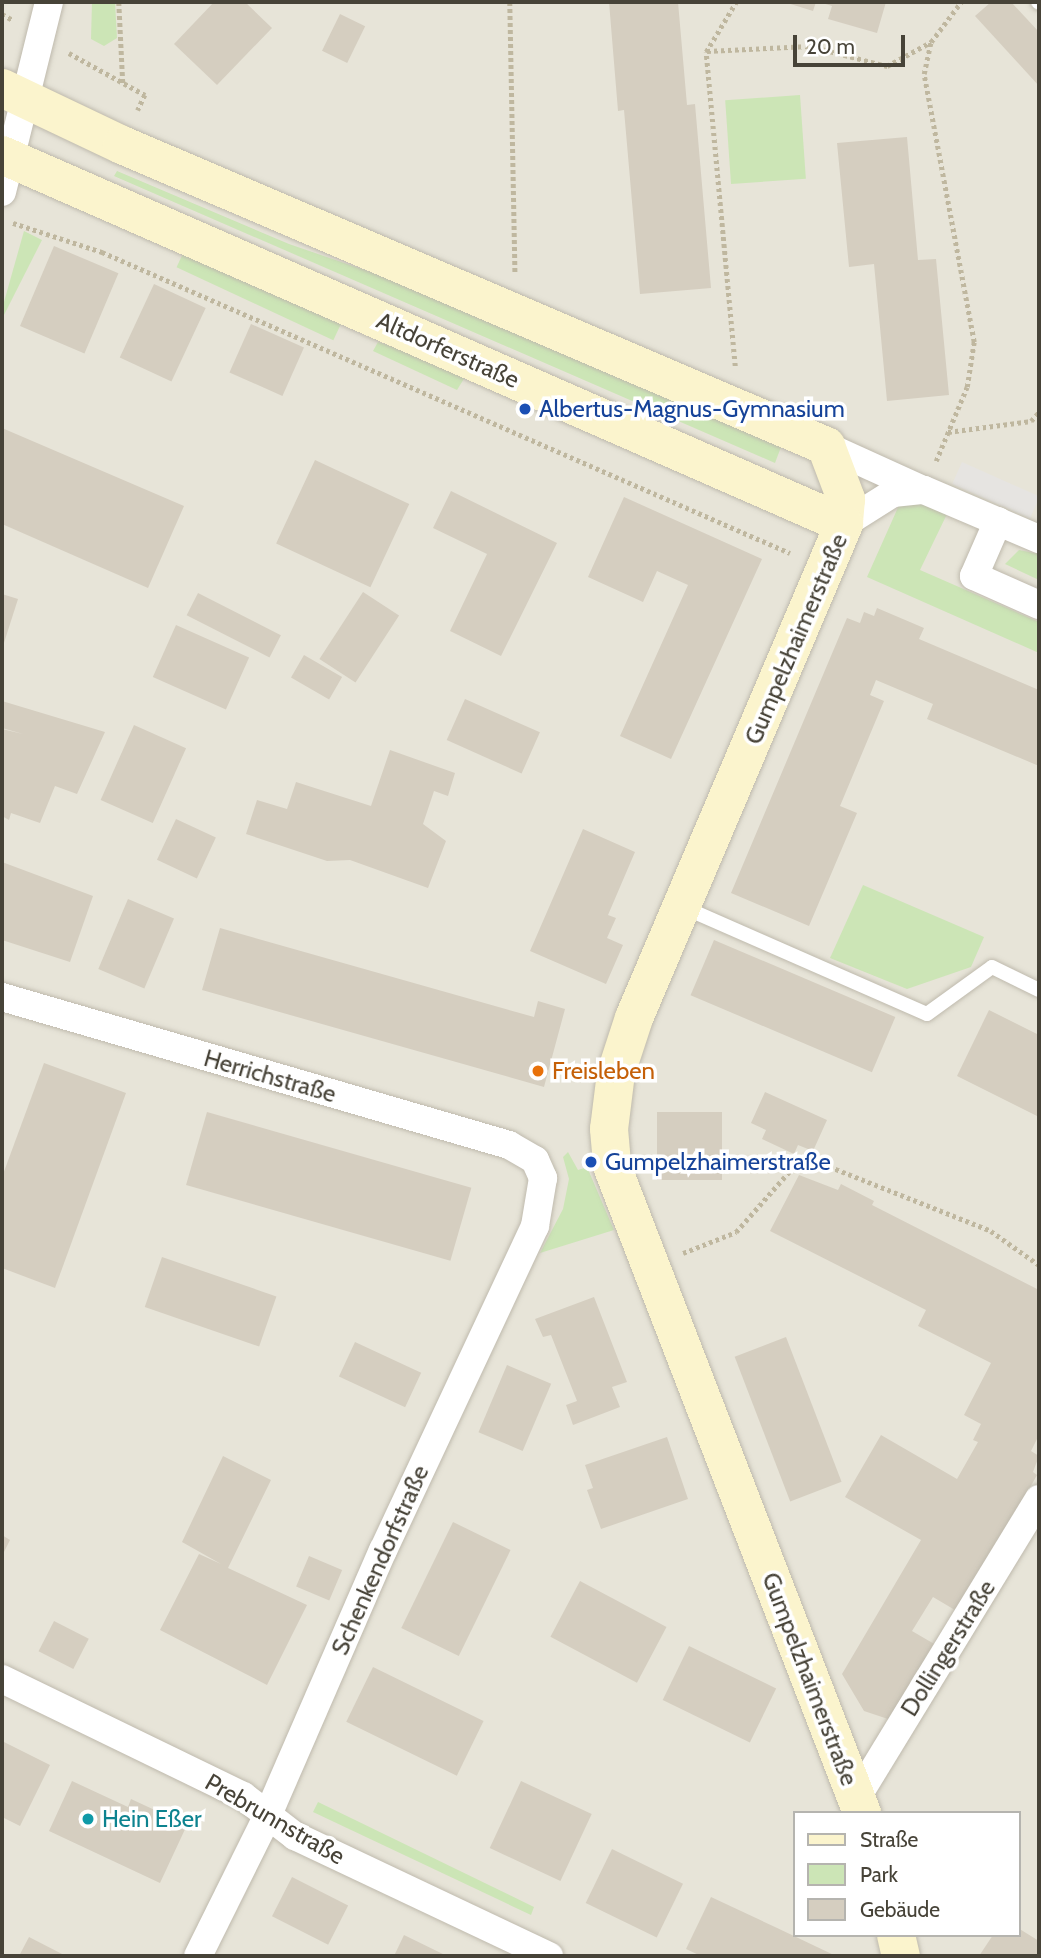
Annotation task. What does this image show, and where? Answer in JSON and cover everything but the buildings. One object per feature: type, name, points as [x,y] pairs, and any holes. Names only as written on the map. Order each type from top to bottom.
[{"type":"street","points":[[4,168],[14,94],[49,2]]},
{"type":"street","points":[[14,94],[1039,540]]},
{"type":"street","name":"Altdorferstraße","points":[[4,168],[844,524]]},
{"type":"street","name":"Gumpelzhaimerstraße","points":[[825,446],[846,499],[844,524],[634,1018],[616,1073],[609,1129],[612,1166],[859,1805]]},
{"type":"street","points":[[844,524],[893,493],[924,490]]},
{"type":"street","points":[[998,521],[974,576],[1039,605]]},
{"type":"street","name":"Herrichstraße","points":[[2,997],[509,1145],[535,1160]]},
{"type":"street","name":"Schenkendorfstraße","points":[[198,1956],[268,1815],[383,1550],[536,1227],[543,1178],[535,1160]]},
{"type":"street","name":"Dollingerstraße","points":[[859,1805],[1039,1499]]},
{"type":"street","name":"Prebrunnstraße","points":[[2,1679],[243,1796],[295,1836],[549,1956]]},
{"type":"street","points":[[896,1937],[901,1956]]},
{"type":"lane","points":[[682,906],[927,1014],[992,967],[1039,990]]},
{"type":"path","points":[[119,2],[123,85],[145,95]]},
{"type":"path","points":[[510,2],[516,314]]},
{"type":"path","points":[[736,2],[706,51],[739,410]]},
{"type":"path","points":[[706,51],[810,46],[887,66],[931,42],[961,2]]},
{"type":"path","points":[[924,490],[973,364],[974,342],[924,74],[931,42]]},
{"type":"path","points":[[2,219],[102,252],[609,472],[800,558],[823,578]]},
{"type":"path","points":[[948,432],[1031,421],[1039,412]]},
{"type":"path","points":[[650,1265],[736,1232],[803,1156],[991,1231],[1039,1265]]},
{"type":"shaded area","points":[[2,2],[1039,2],[1039,1956],[2,1956]]},
{"type":"shaded area","points":[[962,462],[1039,496],[1030,518],[952,484]]},
{"type":"green space","points":[[92,2],[115,2],[117,38],[104,46],[91,39]]},
{"type":"green space","points":[[800,95],[806,179],[731,184],[725,100]]},
{"type":"green space","points":[[117,171],[289,244],[411,286],[781,447],[775,463],[114,176]]},
{"type":"green space","points":[[24,231],[42,240],[4,315],[2,309]]},
{"type":"green space","points":[[185,249],[342,322],[333,340],[177,267]]},
{"type":"green space","points":[[378,342],[404,350],[465,377],[457,390],[373,351]]},
{"type":"green space","points":[[917,502],[947,514],[920,570],[1039,622],[1039,653],[867,577],[900,503]]},
{"type":"green space","points":[[1019,550],[1039,554],[1039,580],[1005,564]]},
{"type":"green space","points":[[863,885],[984,937],[971,967],[907,989],[830,958]]},
{"type":"green space","points":[[568,1152],[578,1170],[587,1167],[614,1230],[540,1253],[563,1209],[569,1179],[563,1157]]},
{"type":"green space","points":[[318,1802],[534,1907],[531,1915],[313,1812]]},
{"type":"place","name":"Albertus-Magnus-Gymnasium","points":[[525,409]]},
{"type":"place","name":"Freisleben","points":[[538,1071]]},
{"type":"place","name":"Gumpelzhaimerstraße","points":[[591,1162]]},
{"type":"place","name":"Hein Eßer","points":[[88,1819]]}]
